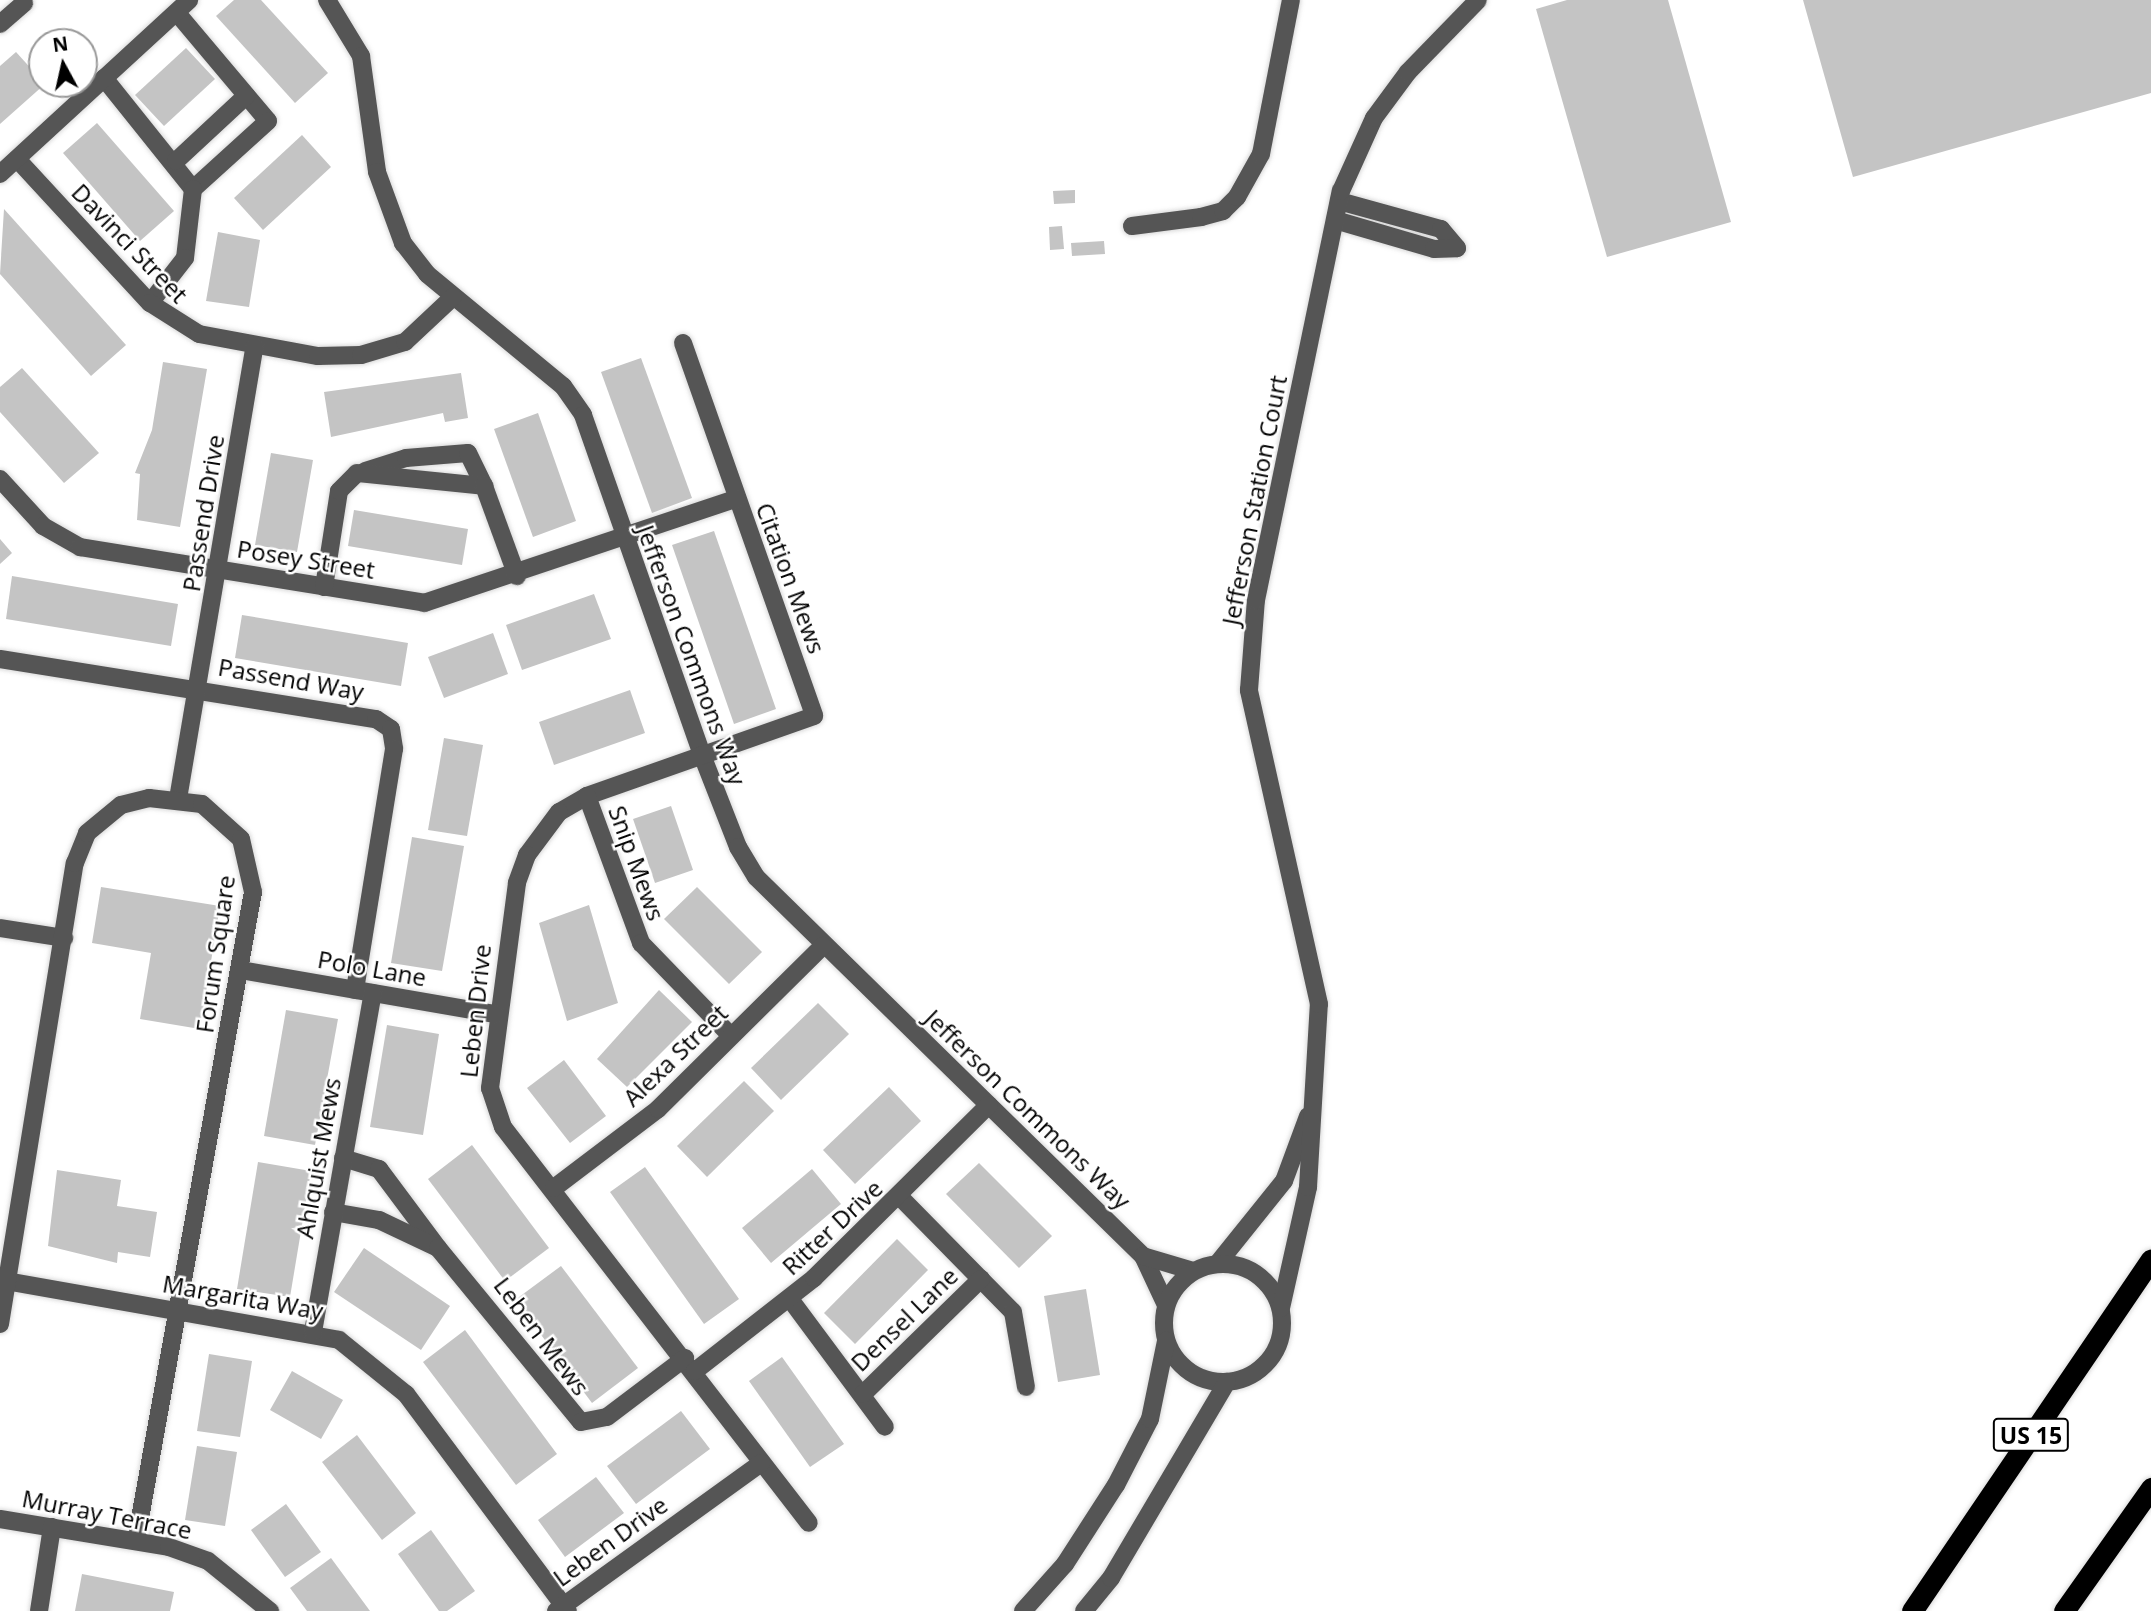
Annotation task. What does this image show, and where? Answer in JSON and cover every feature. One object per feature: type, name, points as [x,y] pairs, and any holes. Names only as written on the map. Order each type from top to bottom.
[{"type":"highway","name":"US 15","points":[[1912,1611],[2151,1259]]},
{"type":"highway","points":[[2064,1611],[2151,1488]]},
{"type":"street","name":"Jefferson Commons Way","points":[[327,0],[361,56],[387,212],[426,274],[537,363],[583,415],[623,540],[702,755],[750,867],[823,946],[1143,1256],[1166,1305]]},
{"type":"street","points":[[1132,226],[1212,214],[1237,197],[1261,153],[1291,0]]},
{"type":"street","name":"Jefferson Station Court","points":[[1281,1308],[1308,1187],[1317,1093],[1320,1004],[1249,690],[1255,600],[1339,201],[1374,118],[1408,72],[1478,0]]},
{"type":"street","points":[[0,24],[24,3]]},
{"type":"street","points":[[0,174],[183,7],[246,96],[268,121],[193,189]]},
{"type":"street","points":[[104,78],[176,161],[193,189],[185,258],[150,303]]},
{"type":"street","points":[[176,161],[246,96]]},
{"type":"street","name":"Davinci Street","points":[[17,159],[150,303],[183,329],[255,346],[361,355],[405,342],[453,297]]},
{"type":"street","points":[[1335,220],[1434,249],[1457,248],[1441,229],[1339,201]]},
{"type":"street","name":"Citation Mews","points":[[684,343],[814,716],[702,755]]},
{"type":"street","name":"Passend Drive","points":[[178,799],[255,346]]},
{"type":"street","points":[[324,586],[339,491],[357,473],[406,458],[468,453],[484,486],[517,576]]},
{"type":"street","points":[[357,473],[484,486]]},
{"type":"street","name":"Posey Street","points":[[0,479],[60,539],[218,570],[424,603],[517,576],[737,498]]},
{"type":"street","name":"Passend Way","points":[[0,659],[198,688],[376,719],[391,729],[394,749],[364,992]]},
{"type":"street","name":"Leben Drive","points":[[702,755],[587,796],[559,812],[527,855],[495,1014],[489,1065],[498,1114],[809,1523]]},
{"type":"street","name":"Snip Mews","points":[[587,796],[640,943],[730,1035]]},
{"type":"street","name":"Forum Square","points":[[0,1324],[4,1281],[75,863],[87,833],[121,804],[178,799],[218,813],[250,856],[253,892],[136,1540]]},
{"type":"street","points":[[0,928],[64,938]]},
{"type":"street","name":"Alexa Street","points":[[554,1188],[646,1120],[823,946]]},
{"type":"street","name":"Polo Lane","points":[[240,970],[495,1014]]},
{"type":"street","name":"Ahlquist Mews","points":[[313,1332],[343,1158],[364,992]]},
{"type":"street","name":"Jefferson Station Court","points":[[1217,1264],[1284,1181],[1317,1093]]},
{"type":"street","name":"Ritter Drive","points":[[690,1365],[790,1299],[900,1197],[989,1105]]},
{"type":"street","name":"Leben Mews","points":[[343,1158],[379,1169],[438,1248],[581,1422],[607,1417],[690,1365]]},
{"type":"street","points":[[900,1197],[1013,1312],[1026,1387]]},
{"type":"street","name":"Leben Mews","points":[[333,1212],[379,1220],[438,1248]]},
{"type":"street","name":"Jefferson Commons Way","points":[[1143,1256],[1193,1271]]},
{"type":"street","points":[[1023,1611],[1065,1564],[1116,1485],[1150,1419],[1166,1341],[1166,1305],[1193,1271],[1217,1264],[1264,1280],[1281,1308],[1282,1329],[1269,1361],[1227,1382],[1084,1611]]},
{"type":"street","name":"Densel Lane","points":[[863,1394],[981,1279]]},
{"type":"street","name":"Margarita Way","points":[[4,1281],[313,1332],[339,1340],[406,1394],[562,1610]]},
{"type":"street","points":[[790,1299],[885,1427]]},
{"type":"street","points":[[1166,1341],[1190,1372],[1227,1382]]},
{"type":"street","name":"Leben Drive","points":[[562,1610],[761,1463]]},
{"type":"street","name":"Murray Terrace","points":[[0,1519],[136,1540],[208,1561],[270,1611]]},
{"type":"street","points":[[39,1611],[51,1527]]},
{"type":"building","points":[[234,0],[261,0],[328,73],[295,103],[216,16]]},
{"type":"building","points":[[1567,0],[1668,0],[1731,222],[1607,257],[1536,9]]},
{"type":"building","points":[[1803,0],[2151,0],[2151,93],[1853,177]]},
{"type":"building","points":[[186,48],[215,79],[164,126],[135,95]]},
{"type":"building","points":[[16,52],[28,65],[29,98],[0,124],[0,66]]},
{"type":"building","points":[[97,123],[174,211],[140,241],[63,153]]},
{"type":"building","points":[[302,135],[331,167],[263,230],[234,198]]},
{"type":"building","points":[[1075,190],[1075,203],[1054,204],[1053,191]]},
{"type":"building","points":[[4,209],[126,345],[91,376],[0,274]]},
{"type":"building","points":[[1062,226],[1064,249],[1050,250],[1049,227]]},
{"type":"building","points":[[218,232],[260,240],[249,307],[206,301]]},
{"type":"building","points":[[1104,241],[1105,254],[1072,256],[1071,243]]},
{"type":"building","points":[[641,358],[692,498],[652,513],[601,372]]},
{"type":"building","points":[[163,362],[207,369],[180,527],[137,520],[140,474],[135,473],[152,430]]},
{"type":"building","points":[[22,368],[99,453],[64,483],[0,412],[0,387]]},
{"type":"building","points":[[461,373],[468,418],[445,422],[443,413],[331,437],[324,392]]},
{"type":"building","points":[[538,413],[576,521],[533,537],[494,429]]},
{"type":"building","points":[[271,453],[313,460],[297,552],[255,545]]},
{"type":"building","points":[[354,510],[468,529],[462,565],[348,546]]},
{"type":"building","points":[[714,531],[776,709],[734,724],[672,545]]},
{"type":"building","points":[[0,539],[12,553],[0,564]]},
{"type":"building","points":[[12,576],[178,604],[171,646],[6,619]]},
{"type":"building","points":[[594,594],[611,639],[522,670],[506,625]]},
{"type":"building","points":[[242,615],[408,643],[401,686],[235,658]]},
{"type":"building","points":[[493,633],[508,674],[444,698],[428,657]]},
{"type":"building","points":[[630,690],[645,733],[554,765],[539,722]]},
{"type":"building","points":[[444,738],[483,745],[467,836],[428,830]]},
{"type":"building","points":[[671,806],[693,870],[655,883],[633,819]]},
{"type":"building","points":[[412,837],[464,846],[442,971],[391,963]]},
{"type":"building","points":[[101,887],[220,906],[200,1029],[140,1019],[151,953],[92,943]]},
{"type":"building","points":[[697,887],[762,952],[729,984],[664,919]]},
{"type":"building","points":[[589,905],[618,1003],[567,1021],[539,923]]},
{"type":"building","points":[[659,990],[692,1022],[627,1087],[597,1059]]},
{"type":"building","points":[[818,1003],[849,1034],[781,1100],[751,1068]]},
{"type":"building","points":[[286,1010],[338,1019],[315,1145],[264,1136]]},
{"type":"building","points":[[387,1025],[439,1034],[423,1135],[370,1127]]},
{"type":"building","points":[[564,1060],[606,1116],[570,1143],[527,1088]]},
{"type":"building","points":[[744,1081],[774,1111],[707,1177],[677,1146]]},
{"type":"building","points":[[889,1087],[921,1121],[855,1184],[823,1150]]},
{"type":"building","points":[[472,1145],[549,1248],[505,1281],[428,1179]]},
{"type":"building","points":[[258,1162],[311,1171],[290,1297],[237,1289]]},
{"type":"building","points":[[979,1163],[1052,1236],[1019,1268],[946,1194]]},
{"type":"building","points":[[645,1167],[739,1299],[704,1324],[610,1192]]},
{"type":"building","points":[[812,1169],[841,1204],[771,1263],[742,1228]]},
{"type":"building","points":[[57,1170],[121,1180],[117,1206],[157,1212],[150,1257],[118,1252],[117,1263],[48,1246]]},
{"type":"building","points":[[897,1239],[928,1270],[855,1344],[824,1313]]},
{"type":"building","points":[[364,1248],[450,1306],[421,1350],[334,1292]]},
{"type":"building","points":[[561,1266],[638,1368],[592,1403],[515,1300]]},
{"type":"building","points":[[1086,1289],[1100,1375],[1058,1382],[1044,1296]]},
{"type":"building","points":[[465,1330],[557,1454],[516,1485],[423,1362]]},
{"type":"building","points":[[209,1354],[252,1361],[240,1437],[197,1431]]},
{"type":"building","points":[[782,1357],[844,1444],[810,1467],[749,1381]]},
{"type":"building","points":[[292,1371],[343,1400],[321,1439],[270,1410]]},
{"type":"building","points":[[681,1411],[710,1449],[636,1504],[607,1466]]},
{"type":"building","points":[[357,1435],[416,1513],[382,1540],[322,1462]]},
{"type":"building","points":[[197,1446],[237,1452],[225,1526],[185,1520]]},
{"type":"building","points":[[596,1477],[624,1513],[565,1557],[538,1520]]},
{"type":"building","points":[[286,1504],[321,1552],[285,1577],[251,1530]]},
{"type":"building","points":[[431,1530],[475,1591],[447,1611],[439,1611],[398,1554]]},
{"type":"building","points":[[331,1558],[370,1611],[307,1611],[290,1588]]},
{"type":"building","points":[[82,1574],[174,1592],[170,1611],[75,1611]]}]
